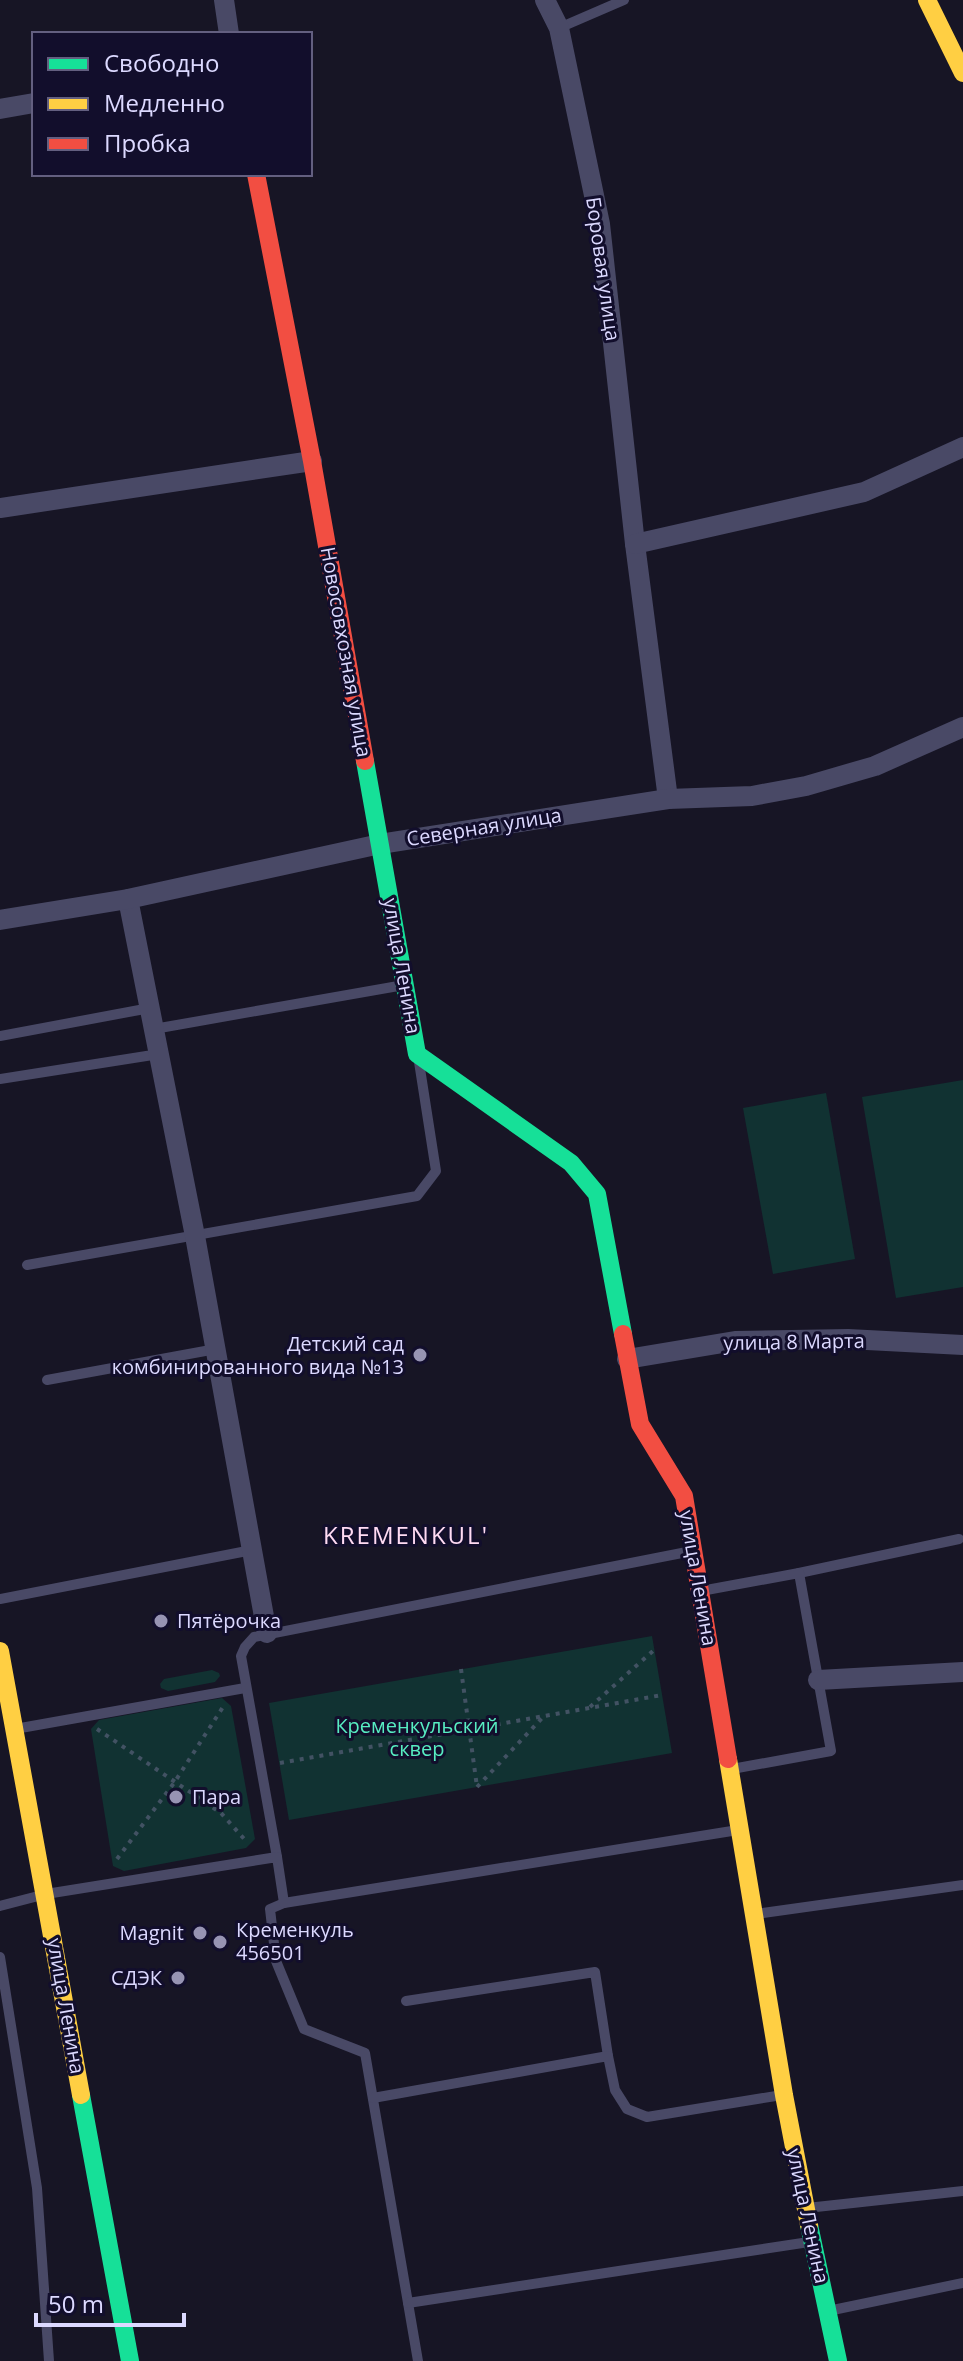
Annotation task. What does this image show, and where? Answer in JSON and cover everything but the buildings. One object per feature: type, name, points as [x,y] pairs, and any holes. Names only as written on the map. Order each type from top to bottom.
[{"type":"street","points":[[224,0],[229,32]]},
{"type":"street","name":"Боровая улица","points":[[545,0],[559,28],[600,224],[635,544],[668,799]]},
{"type":"street","points":[[927,0],[963,73]]},
{"type":"street","points":[[0,109],[32,103]]},
{"type":"street","name":"Новосовхозная улица","points":[[256,176],[312,461],[380,844]]},
{"type":"street","points":[[635,544],[864,492],[963,447]]},
{"type":"street","points":[[0,508],[312,461]]},
{"type":"street","name":"Северная улица","points":[[0,920],[128,899],[380,844],[668,799],[752,796],[806,786],[875,766],[963,727]]},
{"type":"street","name":"улица Ленина","points":[[380,844],[417,1054],[571,1163],[597,1194],[640,1424],[684,1496],[784,2095],[838,2361]]},
{"type":"street","points":[[128,899],[195,1236],[267,1633]]},
{"type":"street","name":"улица 8 Марта","points":[[627,1359],[735,1341],[848,1339],[963,1345]]},
{"type":"street","name":"улица Ленина","points":[[0,1651],[130,2361]]},
{"type":"street","points":[[818,1680],[963,1672]]},
{"type":"lane","points":[[559,28],[624,0]]},
{"type":"lane","points":[[0,1036],[404,985]]},
{"type":"lane","points":[[0,1079],[159,1054]]},
{"type":"lane","points":[[27,1265],[417,1196],[436,1171],[417,1054]]},
{"type":"lane","points":[[47,1380],[216,1349]]},
{"type":"lane","points":[[700,1591],[959,1539]]},
{"type":"lane","points":[[0,1599],[252,1550]]},
{"type":"lane","points":[[284,1903],[241,1656],[254,1637],[693,1551]]},
{"type":"lane","points":[[730,1769],[831,1751],[799,1573]]},
{"type":"lane","points":[[15,1729],[245,1688]]},
{"type":"lane","points":[[418,2361],[365,2053],[304,2029],[276,1961],[270,1909],[284,1903],[740,1829]]},
{"type":"lane","points":[[0,1906],[46,1894],[277,1857]]},
{"type":"lane","points":[[754,1915],[963,1885]]},
{"type":"lane","points":[[0,1957],[37,2188],[49,2361]]},
{"type":"lane","points":[[406,2001],[595,1972],[615,2090],[627,2109],[647,2117],[784,2095]]},
{"type":"lane","points":[[373,2098],[608,2056]]},
{"type":"lane","points":[[805,2208],[963,2191]]},
{"type":"lane","points":[[408,2303],[813,2242]]},
{"type":"lane","points":[[828,2311],[963,2283]]},
{"type":"path","points":[[590,1707],[654,1650]]},
{"type":"path","points":[[461,1669],[477,1787],[545,1716]]},
{"type":"path","points":[[280,1763],[662,1695]]},
{"type":"path","points":[[117,1859],[174,1783],[224,1706]]},
{"type":"path","points":[[95,1728],[221,1813],[246,1841]]},
{"type":"green space","points":[[963,1080],[963,1287],[896,1298],[862,1097]]},
{"type":"green space","points":[[826,1093],[855,1259],[773,1274],[743,1108]]},
{"type":"green space","name":"Кременкульский сквер","points":[[652,1636],[672,1753],[289,1820],[269,1703]]},
{"type":"green space","points":[[212,1670],[220,1676],[215,1682],[168,1691],[161,1688],[164,1679]]},
{"type":"green space","points":[[222,1698],[231,1706],[255,1839],[246,1848],[124,1871],[113,1866],[91,1729],[99,1720]]},
{"type":"traffic: fast","points":[[365,761],[417,1054],[571,1163],[597,1194],[623,1334]]},
{"type":"traffic: fast","points":[[81,2095],[130,2361]]},
{"type":"traffic: fast","points":[[809,2225],[838,2361]]},
{"type":"traffic: slow","points":[[927,0],[963,73]]},
{"type":"traffic: slow","points":[[0,1651],[81,2095]]},
{"type":"traffic: slow","points":[[728,1759],[809,2225]]},
{"type":"traffic: jam","points":[[256,176],[312,461],[365,761]]},
{"type":"traffic: jam","points":[[623,1334],[640,1424],[684,1496],[728,1759]]},
{"type":"place","name":"Детский сад комбинированного вида №13","points":[[420,1355]]},
{"type":"place","name":"Пятёрочка","points":[[161,1621]]},
{"type":"place","name":"Пара","points":[[176,1797]]},
{"type":"place","name":"Magnit","points":[[200,1933]]},
{"type":"place","name":"Кременкуль 456501","points":[[220,1942]]},
{"type":"place","name":"СДЭК","points":[[178,1978]]},
{"type":"district","name":"KREMENKUL'","points":[[406,1536]]}]
